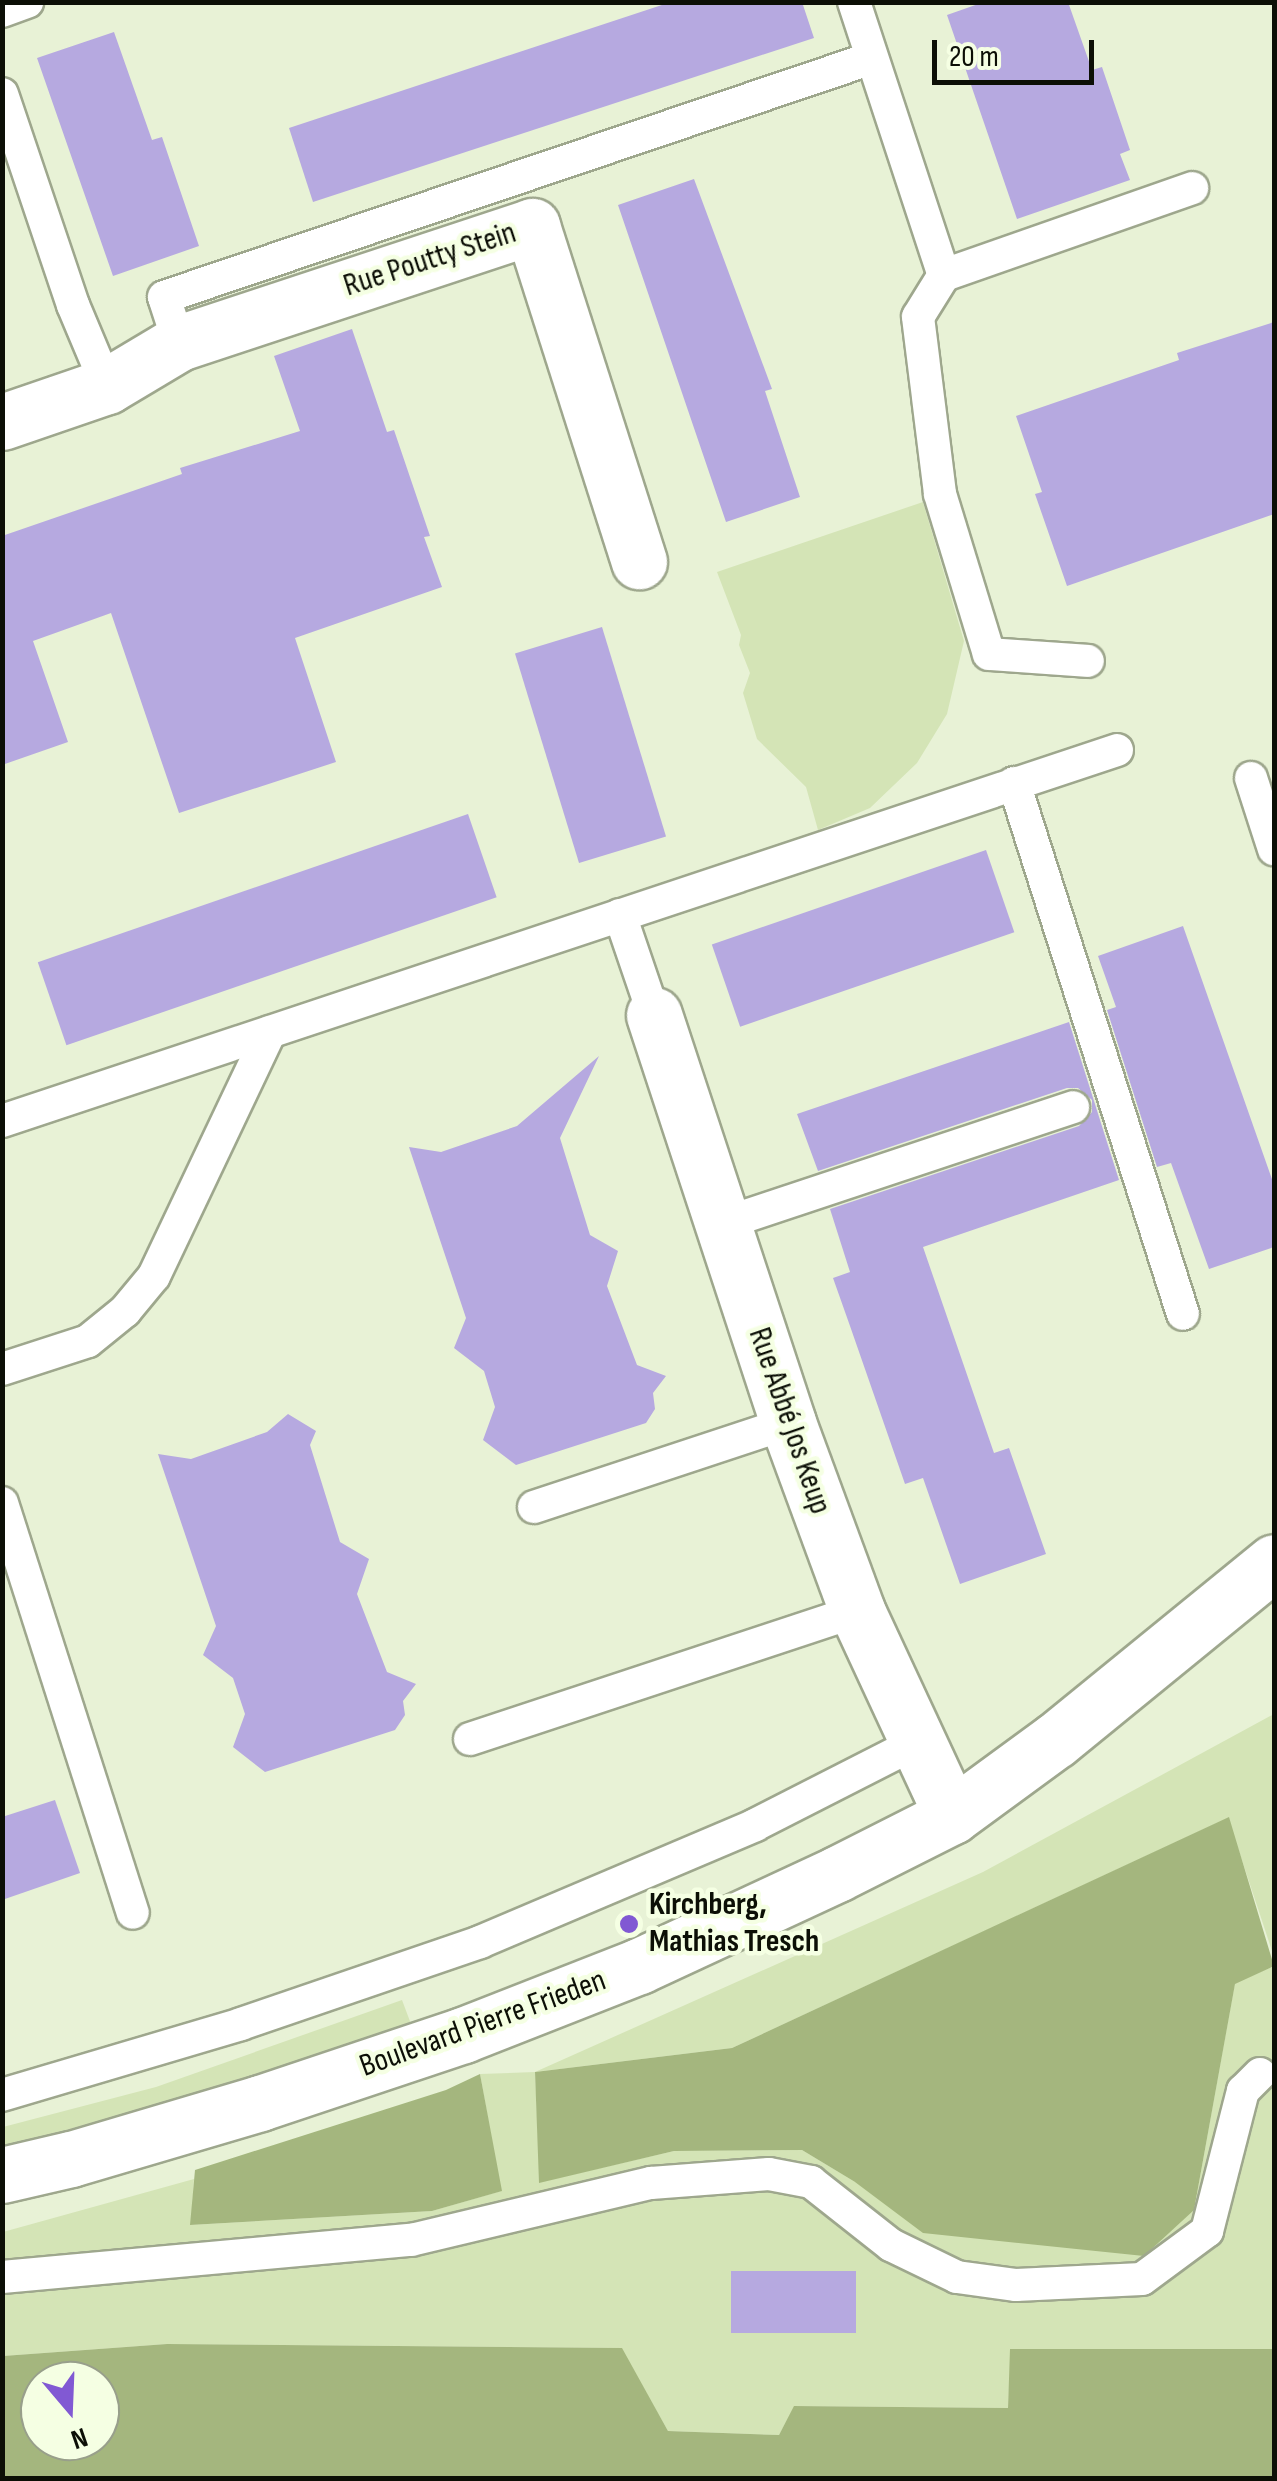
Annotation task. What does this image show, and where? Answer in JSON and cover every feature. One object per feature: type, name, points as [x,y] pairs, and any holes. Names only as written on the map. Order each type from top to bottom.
[{"type":"street","name":"Rue Poutty Stein","points":[[2,422],[108,386],[179,343],[532,226],[640,562]]},
{"type":"street","name":"Rue Abbé Jos Keup","points":[[654,1015],[788,1423],[856,1611],[952,1816]]},
{"type":"street","name":"Boulevard Pierre Frieden","points":[[2,2175],[71,2159],[260,2103],[463,2035],[639,1966],[952,1816],[1056,1740],[1274,1562]]},
{"type":"lane","points":[[2,11],[27,2]]},
{"type":"lane","points":[[854,2],[944,275]]},
{"type":"lane","points":[[179,343],[164,297],[872,58]]},
{"type":"lane","points":[[2,94],[72,305],[108,386]]},
{"type":"lane","points":[[1088,661],[989,654],[940,494],[918,317],[944,275],[1192,188]]},
{"type":"lane","points":[[2,1121],[1117,750]]},
{"type":"lane","points":[[1251,778],[1274,849]]},
{"type":"lane","points":[[1014,783],[1183,1314]]},
{"type":"lane","points":[[620,916],[654,1015]]},
{"type":"lane","points":[[2,1369],[88,1341],[125,1311],[154,1276],[270,1032]]},
{"type":"lane","points":[[722,1224],[1073,1108]]},
{"type":"lane","points":[[534,1506],[788,1423]]},
{"type":"lane","points":[[2,1503],[133,1913]]},
{"type":"lane","points":[[470,1739],[856,1611]]},
{"type":"lane","points":[[2,2095],[240,2024],[480,1942],[755,1825],[916,1742]]},
{"type":"lane","points":[[2,2277],[411,2240],[652,2184],[769,2174],[811,2182],[891,2245],[957,2278],[1016,2285],[1142,2279],[1207,2231],[1243,2091],[1260,2074]]},
{"type":"green space","points":[[923,502],[964,641],[947,714],[917,763],[870,808],[818,830],[806,787],[757,739],[743,693],[750,673],[739,645],[741,635],[717,572]]},
{"type":"green space","points":[[1274,1714],[1274,1957],[1228,1818],[732,2048],[535,2072],[983,1872]]},
{"type":"green space","points":[[1229,1817],[1274,1966],[1235,1984],[1194,2210],[1144,2256],[923,2233],[855,2182],[802,2150],[674,2151],[539,2183],[535,2072],[732,2048]]},
{"type":"green space","points":[[1274,1966],[1274,2349],[1011,2349],[1008,2408],[795,2406],[779,2435],[668,2431],[621,2348],[167,2344],[3,2356],[3,2232],[194,2179],[191,2225],[432,2211],[501,2191],[480,2074],[535,2072],[540,2182],[674,2151],[802,2150],[855,2182],[1194,2210],[1235,1983]]},
{"type":"green space","points":[[402,2000],[411,2024],[254,2077],[3,2148],[3,2127],[156,2087]]},
{"type":"green space","points":[[480,2074],[502,2191],[432,2211],[190,2225],[195,2170],[446,2090]]},
{"type":"green space","points":[[167,2344],[622,2348],[668,2431],[779,2435],[794,2406],[1008,2408],[1010,2349],[1274,2349],[1274,2478],[3,2478],[3,2356]]},
{"type":"building","points":[[671,2],[802,2],[814,38],[313,202],[289,128]]},
{"type":"building","points":[[984,2],[1068,2],[1092,70],[1102,67],[1130,150],[1120,154],[1130,180],[1017,219],[947,15]]},
{"type":"building","points":[[114,32],[152,140],[162,137],[199,246],[113,276],[37,58]]},
{"type":"building","points":[[694,179],[772,389],[765,391],[800,497],[726,522],[618,205]]},
{"type":"building","points":[[1274,322],[1274,514],[1067,586],[1035,494],[1042,492],[1016,416],[1179,360],[1177,353]]},
{"type":"building","points":[[352,329],[387,432],[394,430],[430,536],[424,537],[442,587],[295,638],[336,762],[179,813],[111,613],[33,641],[68,742],[2,765],[2,536],[182,474],[180,468],[300,431],[274,356]]},
{"type":"building","points":[[602,627],[666,836],[579,863],[515,654]]},
{"type":"building","points":[[468,814],[497,897],[66,1045],[38,962]]},
{"type":"building","points":[[986,850],[1014,932],[740,1027],[712,944]]},
{"type":"building","points":[[1183,926],[1274,1185],[1274,1247],[1209,1269],[1171,1163],[1157,1167],[1107,1010],[1116,1007],[1098,956]]},
{"type":"building","points":[[1069,1022],[1119,1180],[923,1247],[994,1453],[1009,1448],[1046,1554],[960,1584],[923,1478],[905,1484],[833,1278],[850,1272],[830,1209],[1079,1126],[1092,1112],[1092,1100],[1078,1088],[1067,1088],[818,1171],[797,1114]]},
{"type":"building","points":[[599,1056],[560,1138],[590,1235],[618,1251],[607,1286],[637,1365],[666,1376],[653,1393],[655,1409],[646,1423],[516,1465],[483,1440],[495,1407],[484,1371],[454,1348],[466,1318],[409,1147],[441,1152],[517,1126]]},
{"type":"building","points":[[288,1414],[316,1431],[310,1445],[340,1542],[369,1559],[357,1594],[387,1672],[416,1684],[403,1701],[405,1715],[395,1730],[265,1772],[233,1747],[245,1714],[233,1678],[203,1655],[216,1626],[158,1454],[191,1459],[267,1432]]},
{"type":"building","points":[[55,1800],[80,1873],[2,1900],[2,1817]]},
{"type":"building","points":[[731,2271],[856,2271],[856,2333],[731,2333]]},
{"type":"place","name":"Kirchberg, Mathias Tresch","points":[[629,1924]]}]
